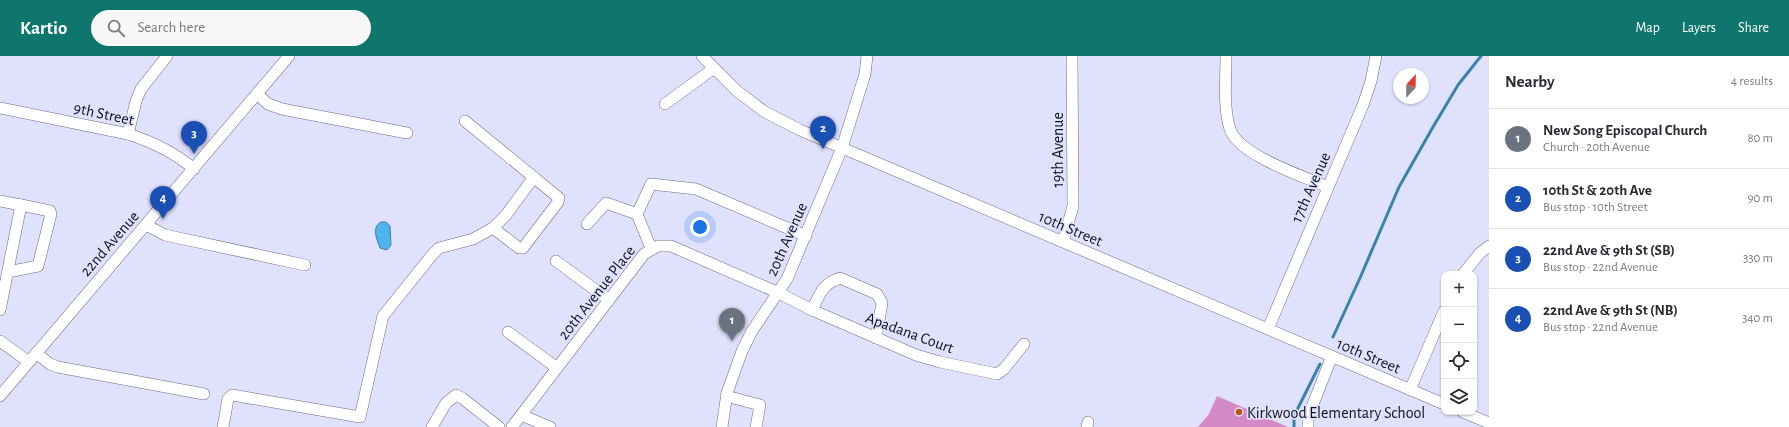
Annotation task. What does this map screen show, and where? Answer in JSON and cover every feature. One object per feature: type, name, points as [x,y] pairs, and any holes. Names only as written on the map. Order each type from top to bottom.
[{"type":"street","points":[[128,134],[136,100],[141,89],[167,56]]},
{"type":"street","name":"22nd Avenue","points":[[0,396],[289,56]]},
{"type":"street","name":"10th Street","points":[[702,56],[713,69],[737,91],[765,112],[842,148],[1441,403]]},
{"type":"street","name":"20th Avenue","points":[[722,427],[726,396],[733,372],[742,351],[752,331],[779,293],[806,236],[842,148],[865,74],[867,56]]},
{"type":"street","name":"19th Avenue","points":[[1063,242],[1073,206],[1072,56]]},
{"type":"street","points":[[1226,56],[1226,108],[1230,129],[1233,136],[1241,146],[1258,156],[1328,187]]},
{"type":"street","name":"17th Avenue","points":[[1268,329],[1363,105],[1371,81],[1376,56]]},
{"type":"street","points":[[665,104],[713,69]]},
{"type":"street","points":[[257,94],[268,104],[282,109],[407,133]]},
{"type":"street","name":"9th Street","points":[[0,108],[128,134],[165,148],[194,169]]},
{"type":"street","points":[[465,121],[534,177],[559,200],[524,248],[519,248],[493,228]]},
{"type":"street","points":[[224,422],[228,399],[234,395],[360,417],[381,322],[387,311],[436,251],[444,247],[477,237],[493,228],[506,215],[534,177]]},
{"type":"street","points":[[651,248],[637,214],[651,184],[696,189],[806,236]]},
{"type":"street","points":[[0,201],[50,211],[51,214],[38,266],[8,272]]},
{"type":"street","points":[[587,224],[606,203],[637,214]]},
{"type":"street","points":[[0,310],[21,205]]},
{"type":"street","points":[[146,225],[165,235],[305,265]]},
{"type":"street","name":"20th Avenue Place","points":[[512,427],[644,254],[651,248],[671,246],[779,293]]},
{"type":"street","points":[[1467,271],[1489,246]]},
{"type":"street","points":[[556,261],[609,300]]},
{"type":"street","points":[[812,310],[828,282],[840,278],[877,294],[882,303],[876,338]]},
{"type":"street","name":"Apadana Court","points":[[779,293],[812,310],[876,338],[940,362],[997,374],[1004,369],[1024,344]]},
{"type":"street","points":[[1410,390],[1441,318]]},
{"type":"street","points":[[508,332],[556,368]]},
{"type":"street","points":[[0,341],[29,362]]},
{"type":"street","points":[[36,353],[50,364],[58,367],[204,394]]},
{"type":"street","points":[[1308,427],[1308,417],[1332,356]]},
{"type":"street","points":[[432,427],[446,403],[456,395],[499,427]]},
{"type":"street","points":[[726,396],[760,405],[756,427]]},
{"type":"street","points":[[521,415],[550,427]]},
{"type":"street","points":[[1470,415],[1489,423]]},
{"type":"shaded area","name":"Kirkwood Elementary School","points":[[1217,396],[1288,427],[1198,427],[1209,414]]},
{"type":"water","points":[[381,222],[386,222],[390,226],[391,245],[387,250],[380,248],[376,237],[376,227]]},
{"type":"waterway","points":[[1333,337],[1399,187],[1458,85],[1481,56]]},
{"type":"waterway","points":[[1294,427],[1294,416],[1320,364]]},
{"type":"place","name":"10th St & 20th Ave","points":[[823,149]]},
{"type":"place","name":"22nd Ave & 9th St (SB)","points":[[194,154]]},
{"type":"place","name":"22nd Ave & 9th St (NB)","points":[[163,219]]},
{"type":"place","name":"New Song Episcopal Church","points":[[732,341]]},
{"type":"place","name":"Kirkwood Elementary School","points":[[1239,412]]}]
